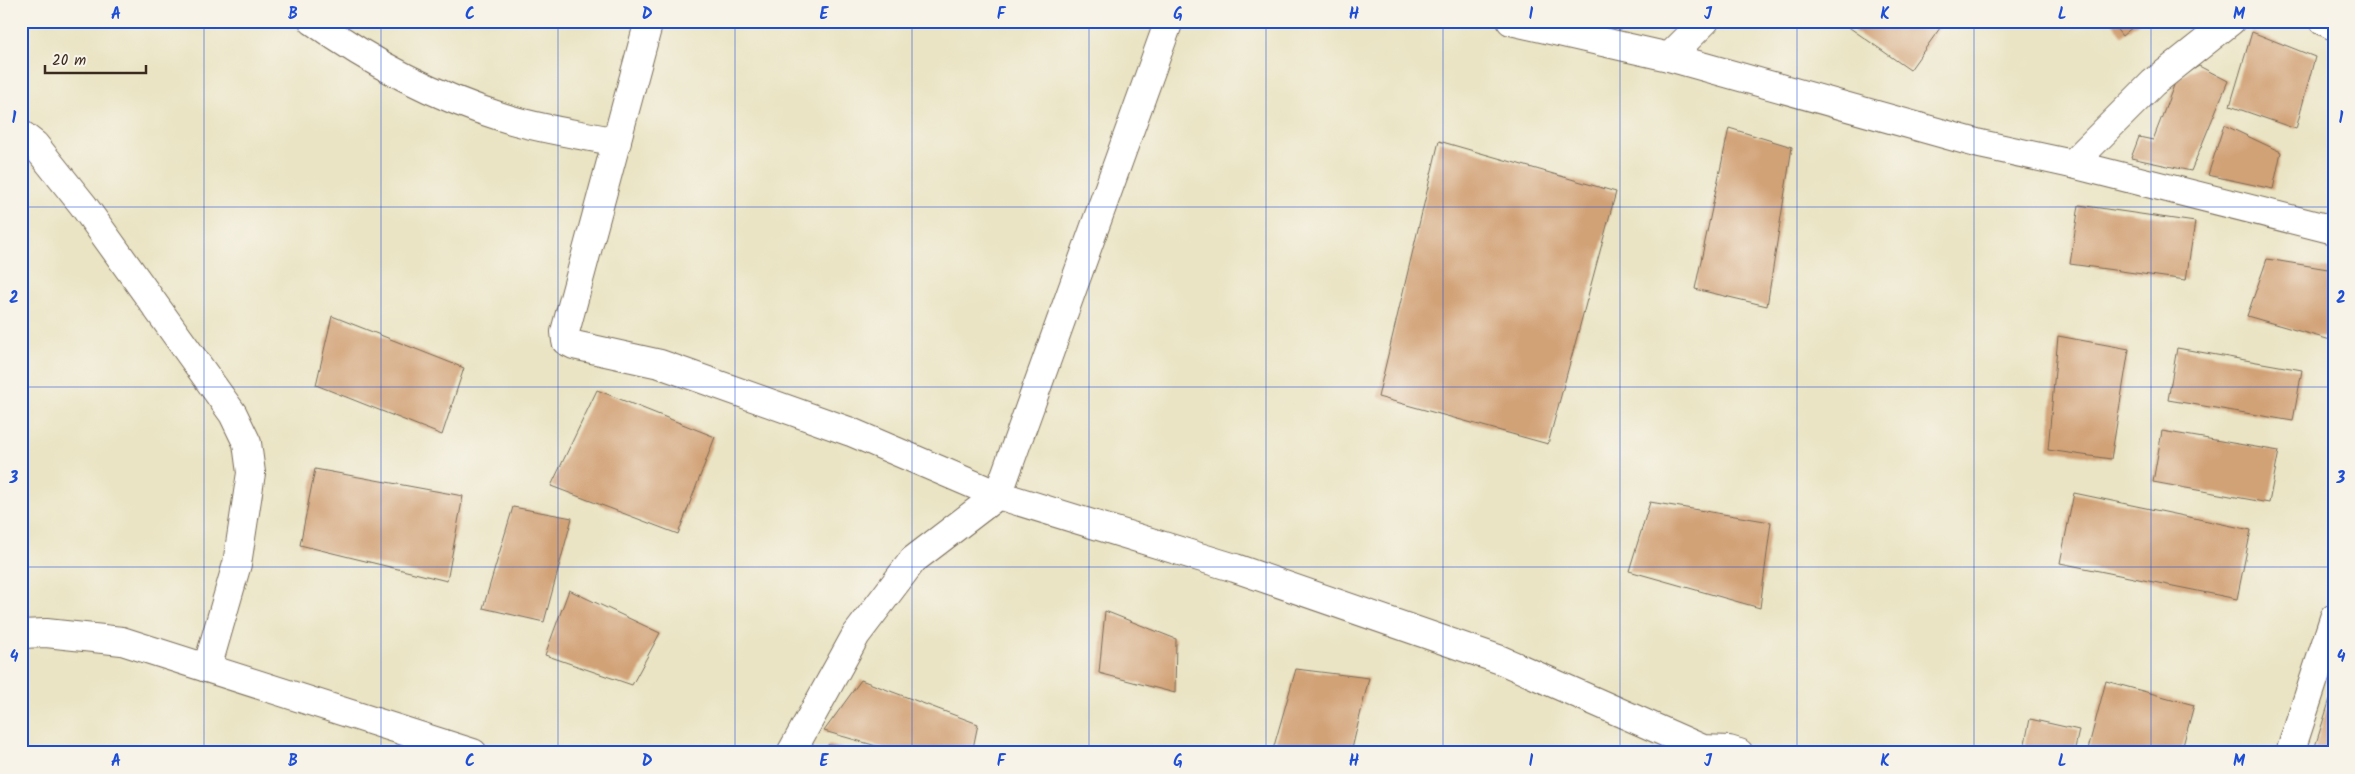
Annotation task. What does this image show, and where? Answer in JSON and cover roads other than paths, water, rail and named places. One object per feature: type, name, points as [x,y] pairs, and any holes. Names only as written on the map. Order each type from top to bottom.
[{"type":"street","points":[[313,21],[341,41],[428,89],[503,118],[617,142]]},
{"type":"street","points":[[649,21],[565,332],[566,341],[574,345],[660,364],[851,432],[998,495],[1236,568],[1501,660],[1699,751],[1729,750],[1739,753]]},
{"type":"street","points":[[791,753],[856,635],[913,560],[998,495],[1169,21]]},
{"type":"street","points":[[1511,21],[1669,57],[1980,144],[2072,164],[2334,230]]},
{"type":"street","points":[[1669,57],[1705,21]]},
{"type":"street","points":[[2072,164],[2153,83],[2231,21]]},
{"type":"street","points":[[2324,21],[2334,26]]},
{"type":"street","points":[[21,134],[35,145],[83,205],[233,414],[247,443],[251,473],[237,564],[206,668]]},
{"type":"street","points":[[2290,753],[2334,618]]},
{"type":"street","points":[[21,634],[46,633],[122,640],[473,753]]}]
